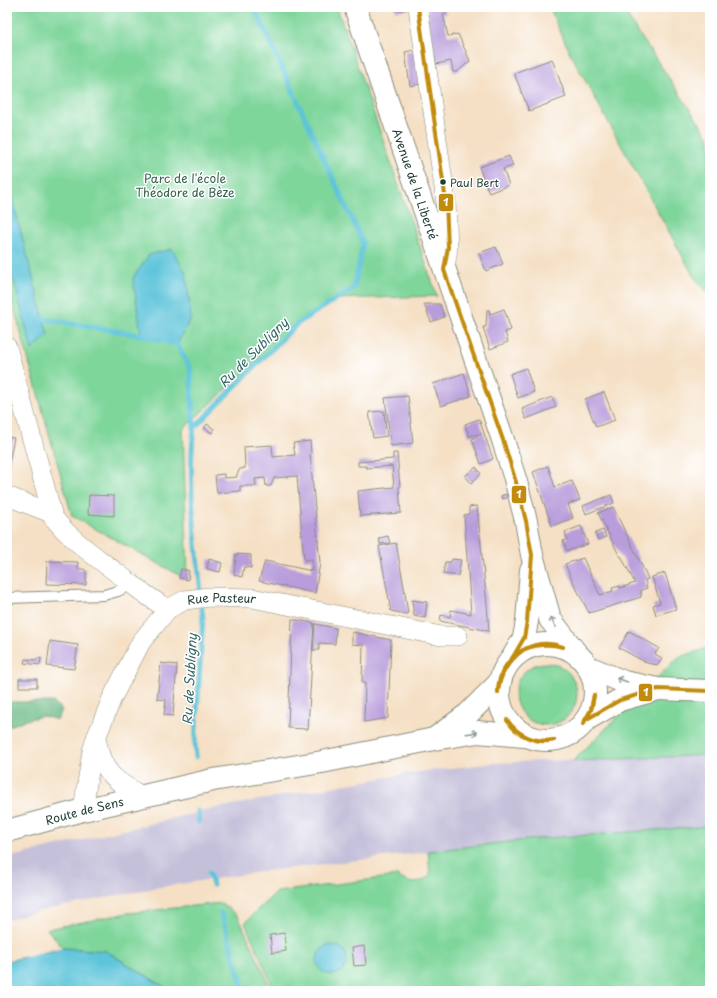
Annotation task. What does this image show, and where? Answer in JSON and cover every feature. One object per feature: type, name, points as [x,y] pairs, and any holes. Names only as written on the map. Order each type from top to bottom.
[{"type":"main road","name":"Avenue de la Liberté","points":[[355,7],[503,440],[526,521],[532,555]]},
{"type":"main road","points":[[532,555],[550,619],[582,660],[593,679],[595,693],[593,707],[587,719],[578,730],[565,738],[552,741],[537,740],[524,736],[512,726],[503,713],[498,698],[499,683],[504,669],[524,638],[527,621],[532,555]]},
{"type":"main road","points":[[513,657],[524,649],[537,644],[550,644],[564,647],[582,660],[624,682],[658,689],[710,691]]},
{"type":"main road","points":[[434,739],[468,714],[499,683]]},
{"type":"main road","points":[[587,719],[620,700],[658,689]]},
{"type":"main road","name":"Route de Sens","points":[[7,831],[83,810],[217,779],[322,762],[434,739],[478,732],[524,736]]},
{"type":"street","points":[[418,7],[446,202],[448,247],[444,270]]},
{"type":"street","points":[[414,182],[442,172]]},
{"type":"street","points":[[7,347],[51,513],[61,528],[152,600],[176,605]]},
{"type":"street","points":[[7,496],[51,513]]},
{"type":"street","name":"Rue Pasteur","points":[[176,605],[209,597],[252,598],[441,636],[458,636]]},
{"type":"street","points":[[83,810],[90,759],[96,738],[112,698],[141,642],[176,605]]},
{"type":"street","points":[[96,738],[102,762],[110,775],[126,787],[152,794]]},
{"type":"lane","points":[[7,598],[104,595],[118,591],[132,584]]},
{"type":"shaded area","points":[[710,755],[710,826],[535,839],[266,871],[154,888],[35,912],[7,920],[7,858],[216,808],[404,774],[493,763]]},
{"type":"green space","name":"Parc de l'école Théodore de Bèze","points":[[7,7],[337,7],[437,296],[337,299],[297,324],[183,429],[188,580],[72,516],[7,283]]},
{"type":"green space","points":[[549,7],[621,7],[710,139],[710,295],[694,277],[570,53]]},
{"type":"green space","points":[[710,647],[710,755],[573,761],[677,658]]},
{"type":"green space","points":[[540,663],[552,663],[568,672],[575,682],[577,694],[575,706],[568,716],[552,725],[540,725],[529,720],[520,711],[515,700],[515,688],[520,677],[529,668]]},
{"type":"green space","points":[[7,702],[53,702],[62,710],[57,720],[43,716],[7,727]]},
{"type":"green space","points":[[710,826],[710,991],[171,991],[106,951],[63,948],[47,929],[128,913],[221,903],[238,916],[272,990],[274,989],[245,923],[277,892],[397,876],[414,883],[422,881],[430,875],[428,851],[535,839]]},
{"type":"water","points":[[7,179],[48,335],[32,350],[7,255]]},
{"type":"water","points":[[172,249],[186,273],[191,318],[177,344],[141,335],[133,278],[149,255]]},
{"type":"water","points":[[332,945],[338,946],[346,954],[346,966],[338,974],[332,975],[326,974],[318,966],[317,960],[318,954],[326,946]]},
{"type":"water","points":[[63,948],[106,951],[171,991],[7,991],[7,961]]},
{"type":"building","points":[[395,7],[408,7],[408,9],[396,11]]},
{"type":"building","points":[[427,7],[444,7],[446,14],[443,14],[448,36],[458,34],[470,61],[457,72],[453,72],[451,61],[436,64],[427,17],[429,17]]},
{"type":"building","points":[[415,50],[420,84],[410,86],[405,52]]},
{"type":"building","points":[[552,59],[566,97],[529,111],[514,73]]},
{"type":"building","points":[[509,156],[513,166],[503,169],[509,185],[489,193],[479,167]]},
{"type":"building","points":[[496,247],[503,264],[486,271],[479,253]]},
{"type":"building","points":[[424,304],[440,304],[444,317],[431,322]]},
{"type":"building","points":[[504,309],[511,330],[505,332],[508,342],[490,349],[483,327],[486,327],[487,310],[489,310],[490,314]]},
{"type":"building","points":[[526,368],[534,392],[518,398],[510,374]]},
{"type":"building","points":[[464,373],[471,396],[441,406],[433,384]]},
{"type":"building","points":[[604,392],[615,420],[596,427],[585,399]]},
{"type":"building","points":[[408,396],[413,443],[391,446],[385,398]]},
{"type":"building","points":[[552,397],[556,407],[526,419],[522,409]]},
{"type":"building","points":[[384,411],[387,436],[373,438],[369,412]]},
{"type":"building","points":[[479,419],[493,459],[481,464],[472,439],[481,434],[469,436],[465,424]]},
{"type":"building","points":[[207,424],[214,429],[212,433],[204,428]]},
{"type":"building","points":[[7,437],[14,438],[8,468],[7,468]]},
{"type":"building","points":[[310,441],[320,563],[315,593],[259,581],[265,561],[312,571],[312,559],[304,560],[297,476],[274,478],[271,486],[266,486],[265,478],[255,479],[256,486],[240,486],[240,491],[217,493],[215,475],[224,474],[224,478],[237,477],[240,469],[245,468],[244,447],[272,445],[273,457],[295,455],[293,443]]},
{"type":"building","points":[[393,453],[397,453],[401,513],[360,516],[358,491],[394,487],[392,466],[366,468],[366,466],[358,466],[358,462],[393,459]]},
{"type":"building","points":[[548,466],[555,487],[572,481],[580,500],[568,504],[573,518],[552,526],[533,472]]},
{"type":"building","points":[[476,467],[481,474],[471,483],[465,476]]},
{"type":"building","points":[[506,494],[507,498],[502,499],[501,496]]},
{"type":"building","points":[[89,495],[114,496],[114,516],[88,514]]},
{"type":"building","points":[[611,495],[614,503],[586,514],[583,506]]},
{"type":"building","points":[[477,506],[489,631],[440,621],[441,615],[450,617],[451,610],[471,614],[464,515],[469,514],[469,507]]},
{"type":"building","points":[[613,507],[646,574],[648,579],[645,580],[647,588],[641,590],[641,597],[589,613],[565,564],[583,558],[600,595],[613,591],[612,588],[620,586],[620,588],[635,583],[598,513]]},
{"type":"building","points":[[7,517],[9,518],[9,527],[7,526]]},
{"type":"building","points":[[581,526],[588,544],[567,551],[563,541],[567,539],[565,532]]},
{"type":"building","points":[[603,530],[606,537],[598,540],[595,533]]},
{"type":"building","points":[[388,536],[390,543],[380,544],[379,538]]},
{"type":"building","points":[[396,543],[408,614],[391,611],[379,546]]},
{"type":"building","points":[[236,554],[251,555],[251,568],[244,567],[242,577],[234,575]]},
{"type":"building","points":[[209,559],[222,563],[220,572],[207,569]]},
{"type":"building","points":[[452,559],[461,560],[458,576],[443,574],[445,562],[451,562]]},
{"type":"building","points":[[47,561],[78,562],[78,569],[84,569],[86,571],[86,585],[46,584]]},
{"type":"building","points":[[181,569],[189,571],[188,580],[179,578]]},
{"type":"building","points":[[665,573],[676,609],[656,615],[653,605],[660,603],[652,577]]},
{"type":"building","points":[[412,600],[427,602],[425,618],[414,616]]},
{"type":"building","points":[[292,619],[314,623],[308,729],[288,728]]},
{"type":"building","points":[[315,624],[336,628],[335,644],[319,643],[319,650],[313,650]]},
{"type":"building","points":[[629,631],[659,648],[655,654],[662,658],[658,665],[647,663],[619,648]]},
{"type":"building","points":[[352,632],[391,640],[388,718],[364,722],[365,683],[362,683],[363,645],[352,644]]},
{"type":"building","points":[[50,641],[78,645],[74,669],[47,666]]},
{"type":"building","points":[[37,658],[41,658],[40,665],[24,663],[25,659],[37,660]]},
{"type":"building","points":[[161,663],[177,665],[173,716],[164,715],[166,700],[157,699]]},
{"type":"building","points":[[19,679],[37,679],[37,687],[19,687]]},
{"type":"building","points":[[284,933],[286,951],[272,953],[270,935]]},
{"type":"building","points":[[364,946],[366,965],[354,966],[352,948]]},
{"type":"waterway","name":"Ru de Subligny","points":[[201,594],[191,469],[194,428],[297,324],[354,288],[363,243],[254,7]]},
{"type":"waterway","points":[[44,319],[141,335],[177,344],[190,368],[194,428]]},
{"type":"waterway","name":"Ru de Subligny","points":[[196,757],[195,743],[203,617],[201,602]]},
{"type":"waterway","name":"Ru de Subligny","points":[[198,811],[199,822]]},
{"type":"waterway","name":"Ru de Subligny","points":[[209,873],[213,885]]},
{"type":"waterway","name":"Ru de Subligny","points":[[221,913],[244,991]]},
{"type":"transit line","name":"1","points":[[418,7],[446,202],[448,247],[444,270],[516,482],[526,521],[532,555],[527,621],[524,638],[513,657]]},
{"type":"transit line","name":"1","points":[[525,649],[534,645],[544,644],[553,644],[563,647]]},
{"type":"transit line","name":"1","points":[[525,649],[544,645],[563,647]]},
{"type":"transit line","name":"1","points":[[498,692],[498,685],[505,667],[513,657],[523,650]]},
{"type":"transit line","name":"1","points":[[498,692],[503,673],[509,663],[523,650]]},
{"type":"transit line","name":"1","points":[[587,719],[620,700],[658,689],[710,691]]},
{"type":"transit line","name":"1","points":[[583,724],[591,710],[594,695]]},
{"type":"transit line","name":"1","points":[[583,724],[591,710],[594,695]]},
{"type":"transit line","name":"1","points":[[507,720],[511,726],[528,737],[547,741],[554,740]]},
{"type":"transit line","name":"1","points":[[507,720],[516,730],[528,738],[541,741],[554,740]]},
{"type":"place","name":"Paul Bert","points":[[443,182]]}]
